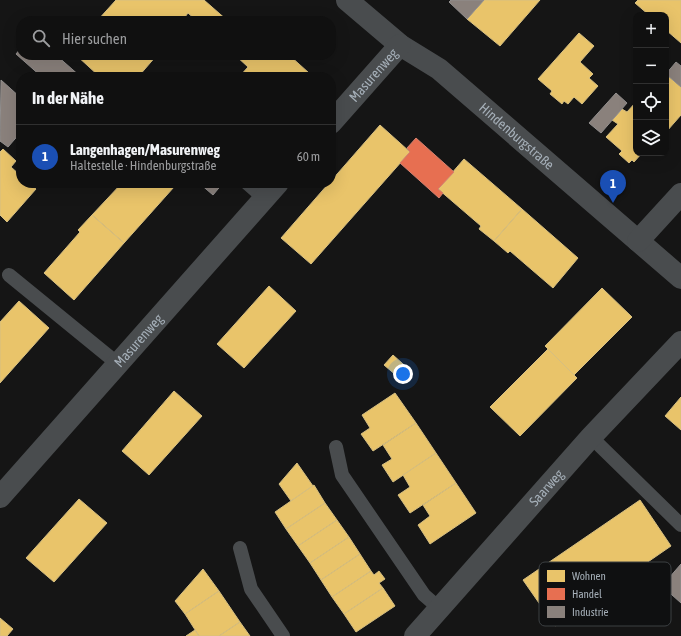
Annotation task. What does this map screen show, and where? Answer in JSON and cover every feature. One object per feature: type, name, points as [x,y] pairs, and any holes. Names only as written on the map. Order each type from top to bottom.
[{"type":"street","name":"Hindenburgstraße","points":[[347,0],[400,45],[439,69],[681,278]]},
{"type":"street","name":"Masurenweg","points":[[336,117],[400,45]]},
{"type":"street","name":"Masurenweg","points":[[0,498],[271,191]]},
{"type":"street","points":[[638,241],[681,194]]},
{"type":"street","name":"Saarweg","points":[[415,636],[591,437],[681,342]]},
{"type":"lane","points":[[9,275],[118,364]]},
{"type":"lane","points":[[591,437],[681,525]]},
{"type":"lane","points":[[336,447],[342,475],[424,595],[439,608]]},
{"type":"lane","points":[[240,548],[251,589],[283,636]]},
{"type":"building: Wohnen","points":[[116,0],[204,0],[222,16],[191,16],[188,13],[186,16],[102,16]]},
{"type":"building: Wohnen","points":[[484,0],[540,0],[500,46],[467,19]]},
{"type":"building: Wohnen","points":[[638,0],[681,0],[681,43],[669,33],[669,12],[646,12],[635,3]]},
{"type":"building: Wohnen","points":[[579,33],[594,46],[580,62],[593,74],[589,78],[598,86],[582,104],[574,97],[568,104],[564,101],[562,104],[550,94],[552,91],[538,79]]},
{"type":"building: Wohnen","points":[[81,60],[153,60],[142,72],[95,72]]},
{"type":"building: Wohnen","points":[[240,60],[295,60],[308,72],[244,72],[248,67]]},
{"type":"building: Wohnen","points":[[669,77],[681,87],[681,115],[669,129]]},
{"type":"building: Wohnen","points":[[633,105],[633,156],[639,156],[634,162],[632,160],[629,163],[619,154],[622,151],[606,137],[618,124],[612,120],[622,109],[627,112]]},
{"type":"building: Wohnen","points":[[380,125],[410,152],[311,264],[281,238],[325,188],[336,188],[336,175]]},
{"type":"building: Wohnen","points":[[3,149],[16,161],[11,167],[16,172],[16,188],[36,189],[7,222],[0,215],[0,152]]},
{"type":"building: Wohnen","points":[[464,159],[522,209],[494,241],[479,229],[481,226],[438,189]]},
{"type":"building: Wohnen","points":[[117,188],[173,188],[124,243],[92,215]]},
{"type":"building: Wohnen","points":[[522,209],[578,258],[553,288],[510,251],[508,253],[494,241]]},
{"type":"building: Wohnen","points":[[92,215],[124,243],[74,300],[44,273],[80,232],[78,230]]},
{"type":"building: Wohnen","points":[[269,286],[296,311],[244,368],[217,344]]},
{"type":"building: Wohnen","points":[[602,288],[632,317],[574,375],[545,346]]},
{"type":"building: Wohnen","points":[[19,301],[49,328],[0,383],[0,322]]},
{"type":"building: Wohnen","points":[[548,349],[577,378],[520,436],[490,407]]},
{"type":"building: Wohnen","points":[[393,355],[412,372],[404,382],[384,365]]},
{"type":"building: Wohnen","points":[[174,391],[202,416],[149,475],[122,451]]},
{"type":"building: Wohnen","points":[[395,393],[416,423],[373,451],[361,434],[370,428],[362,415]]},
{"type":"building: Wohnen","points":[[681,397],[681,430],[665,416]]},
{"type":"building: Wohnen","points":[[416,423],[436,453],[393,482],[382,465],[392,459],[383,445]]},
{"type":"building: Wohnen","points":[[436,453],[456,483],[410,513],[398,495],[410,487],[403,475]]},
{"type":"building: Wohnen","points":[[297,463],[313,486],[291,501],[279,484]]},
{"type":"building: Wohnen","points":[[456,483],[476,513],[430,544],[418,525],[430,516],[423,505]]},
{"type":"building: Wohnen","points":[[314,485],[325,503],[286,529],[275,512]]},
{"type":"building: Wohnen","points":[[79,499],[107,523],[54,582],[26,558]]},
{"type":"building: Wohnen","points":[[640,500],[671,546],[648,562],[549,562]]},
{"type":"building: Wohnen","points":[[325,503],[337,520],[298,546],[286,529]]},
{"type":"building: Wohnen","points":[[337,520],[349,537],[310,563],[298,546]]},
{"type":"building: Wohnen","points":[[349,537],[360,554],[321,580],[310,563]]},
{"type":"building: Wohnen","points":[[360,554],[371,571],[332,597],[321,580]]},
{"type":"building: Wohnen","points":[[203,569],[219,591],[185,614],[175,601]]},
{"type":"building: Wohnen","points":[[539,569],[539,603],[523,580]]},
{"type":"building: Wohnen","points":[[371,571],[374,575],[379,571],[385,579],[379,583],[383,588],[344,614],[332,597]]},
{"type":"building: Wohnen","points":[[383,588],[395,606],[356,632],[344,614]]},
{"type":"building: Wohnen","points":[[219,591],[240,622],[219,636],[199,636],[185,614]]},
{"type":"building: Wohnen","points":[[0,618],[13,629],[7,636],[0,636]]},
{"type":"building: Wohnen","points":[[240,622],[250,636],[219,636]]},
{"type":"building: Wohnen","points":[[195,630],[199,636],[186,636]]},
{"type":"building: Handel","points":[[416,138],[454,172],[438,189],[443,193],[439,198],[400,163],[410,152],[407,148]]},
{"type":"building: Industrie","points":[[451,0],[484,0],[467,19],[449,2]]},
{"type":"building: Industrie","points":[[23,60],[62,60],[75,72],[36,72]]},
{"type":"building: Industrie","points":[[676,62],[681,66],[681,87],[669,77],[669,70]]},
{"type":"building: Industrie","points":[[1,80],[16,94],[16,138],[8,147],[0,141]]},
{"type":"building: Industrie","points":[[616,93],[627,103],[601,133],[589,123]]},
{"type":"building: Industrie","points":[[205,188],[219,188],[213,195]]},
{"type":"building: Industrie","points":[[681,564],[681,603],[671,594],[671,576]]},
{"type":"place","name":"Langenhagen/Masurenweg","points":[[613,203]]}]
